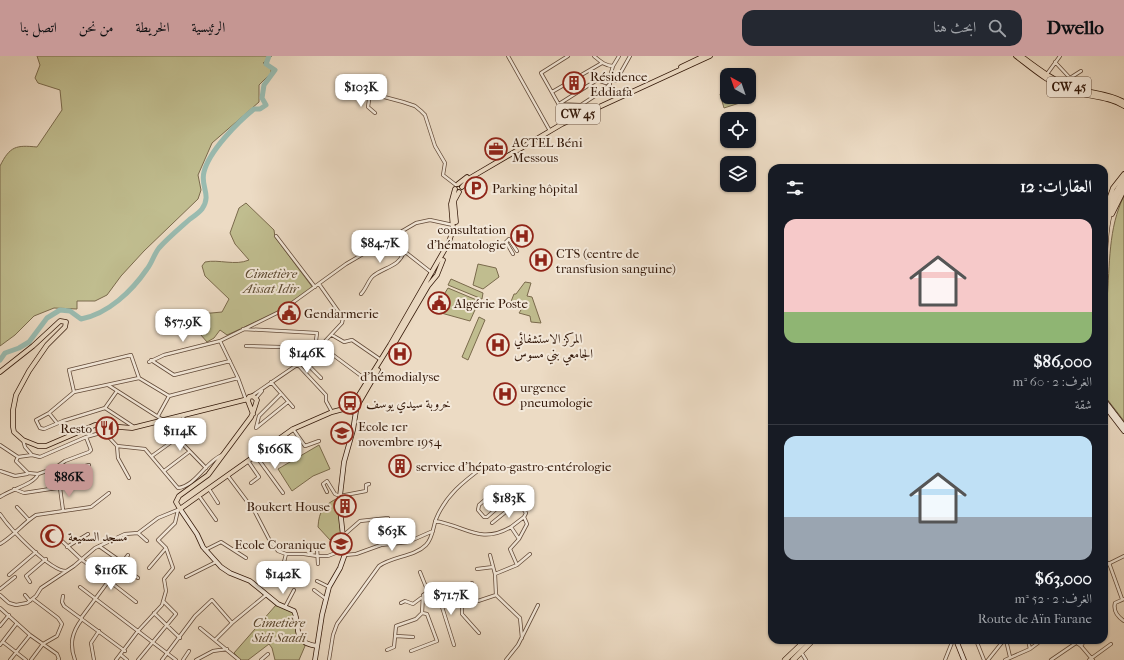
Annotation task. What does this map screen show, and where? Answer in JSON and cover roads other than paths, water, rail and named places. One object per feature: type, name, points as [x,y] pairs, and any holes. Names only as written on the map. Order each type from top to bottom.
[{"type":"highway","points":[[1108,205],[1124,179]]},
{"type":"highway","points":[[1108,222],[1112,204],[1124,185]]},
{"type":"highway","points":[[789,659],[802,644]]},
{"type":"highway","points":[[789,659],[801,652],[809,644]]},
{"type":"main road","name":"CW 45","points":[[458,187],[468,176],[567,119],[704,56]]},
{"type":"main road","points":[[549,130],[710,56]]},
{"type":"main road","points":[[1016,56],[1068,90],[1116,102],[1124,106]]},
{"type":"main road","name":"CW 45","points":[[1021,56],[1045,75],[1069,87],[1113,97],[1124,102]]},
{"type":"main road","points":[[1108,194],[1124,174]]},
{"type":"main road","points":[[353,409],[432,279],[449,242],[453,225],[451,204],[458,187]]},
{"type":"main road","points":[[435,272],[455,234],[454,200],[458,187]]},
{"type":"main road","points":[[1108,224],[1124,190]]},
{"type":"main road","points":[[316,660],[317,646],[329,587],[340,568],[345,555],[340,496],[344,462],[354,425],[353,409],[368,381],[432,279]]},
{"type":"main road","points":[[0,372],[33,346],[60,321],[66,322],[65,328],[47,344],[21,382],[16,396],[13,410],[14,432],[23,440],[38,446],[46,446],[82,430],[100,425],[118,428],[135,427],[255,399]]},
{"type":"main road","points":[[250,404],[255,399]]},
{"type":"main road","points":[[255,399],[253,414],[223,454],[214,469],[203,481],[179,496],[176,502],[179,510],[197,534],[205,550],[216,562],[230,573],[250,581],[266,595],[294,611],[301,640],[303,643],[317,646]]},
{"type":"main road","points":[[247,400],[253,414]]},
{"type":"main road","points":[[1108,405],[1124,426]]},
{"type":"main road","points":[[179,510],[293,430],[343,408],[353,409]]},
{"type":"main road","points":[[1108,410],[1124,430]]},
{"type":"main road","points":[[957,644],[964,660]]},
{"type":"street","points":[[508,56],[549,130]]},
{"type":"street","points":[[567,119],[541,73],[568,56]]},
{"type":"street","points":[[594,56],[602,63],[613,66]]},
{"type":"street","points":[[559,104],[581,104],[604,90],[610,84],[609,80],[613,66],[619,56]]},
{"type":"street","points":[[559,104],[597,80],[606,83],[609,80],[616,81],[630,56]]},
{"type":"street","points":[[1045,75],[1060,56]]},
{"type":"street","points":[[1055,62],[1070,78],[1081,71]]},
{"type":"street","points":[[552,92],[602,63]]},
{"type":"street","points":[[358,90],[410,104],[423,113],[435,146],[445,162],[443,176],[458,187]]},
{"type":"street","points":[[370,93],[368,107],[375,114]]},
{"type":"street","points":[[230,361],[174,375],[150,361],[164,355],[220,341],[281,311],[361,255],[424,220],[453,225]]},
{"type":"street","points":[[276,236],[315,288]]},
{"type":"street","points":[[396,236],[404,251],[435,272]]},
{"type":"street","points":[[513,254],[506,242],[509,239],[517,252]]},
{"type":"street","points":[[361,294],[367,288],[372,276],[396,264],[403,256],[404,251]]},
{"type":"street","points":[[255,399],[271,382],[304,361],[321,346],[342,323],[342,318],[319,284]]},
{"type":"street","points":[[242,329],[317,333],[316,349]]},
{"type":"street","points":[[332,334],[344,342],[352,340],[381,360]]},
{"type":"street","points":[[220,341],[247,400]]},
{"type":"street","points":[[246,346],[316,349]]},
{"type":"street","points":[[321,346],[368,381]]},
{"type":"street","points":[[74,392],[69,370],[132,355],[139,378],[169,396],[238,378]]},
{"type":"street","points":[[304,361],[321,378]]},
{"type":"street","points":[[298,365],[326,395],[326,401],[332,412]]},
{"type":"street","points":[[117,391],[105,408],[57,423],[44,429],[40,428],[37,418],[49,414],[74,392],[139,378]]},
{"type":"street","points":[[271,382],[293,407]]},
{"type":"street","points":[[107,385],[164,420]]},
{"type":"street","points":[[281,394],[259,416],[256,428],[288,402]]},
{"type":"street","points":[[158,416],[169,396]]},
{"type":"street","points":[[105,408],[135,427]]},
{"type":"street","points":[[49,414],[57,423]]},
{"type":"street","points":[[179,426],[184,422],[183,416]]},
{"type":"street","points":[[100,425],[104,432],[117,446],[118,458],[129,478]]},
{"type":"street","points":[[293,430],[305,446],[319,440]]},
{"type":"street","points":[[0,446],[18,457],[32,455],[40,457],[86,437],[104,432]]},
{"type":"street","points":[[0,471],[15,476],[28,473],[38,474],[56,468],[65,461],[90,451],[86,437]]},
{"type":"street","points":[[152,456],[176,438],[179,439],[189,452],[206,468]]},
{"type":"street","points":[[23,440],[25,447],[32,455]]},
{"type":"street","points":[[117,446],[142,448],[152,456],[176,487],[180,488],[206,468],[215,458],[223,454]]},
{"type":"street","points":[[164,471],[189,452]]},
{"type":"street","points":[[256,456],[283,493]]},
{"type":"street","points":[[18,457],[16,461],[18,465],[28,473]]},
{"type":"street","points":[[248,461],[259,477],[251,483]]},
{"type":"street","points":[[56,468],[68,471],[89,465]]},
{"type":"street","points":[[329,660],[333,635],[337,624],[379,566],[385,562],[420,549],[429,542],[435,522],[453,492],[483,467]]},
{"type":"street","points":[[0,497],[14,489],[32,482],[38,474]]},
{"type":"street","points":[[228,476],[255,512],[270,541],[278,551],[286,554],[317,556],[328,556],[338,552],[345,555],[356,554],[381,544],[408,542],[432,531]]},
{"type":"street","points":[[326,492],[323,484],[328,480],[336,495],[340,496],[366,491],[366,485],[369,484]]},
{"type":"street","points":[[14,489],[24,493],[83,484]]},
{"type":"street","points":[[512,495],[486,517],[484,517],[478,510],[479,505],[502,486],[512,495],[526,513],[524,517],[527,524],[519,539],[510,549],[517,565]]},
{"type":"street","points":[[60,488],[63,510]]},
{"type":"street","points":[[209,489],[218,503]]},
{"type":"street","points":[[0,544],[16,534],[36,515],[91,507],[109,492]]},
{"type":"street","points":[[199,496],[216,520]]},
{"type":"street","points":[[492,523],[518,502]]},
{"type":"street","points":[[17,507],[29,520]]},
{"type":"street","points":[[0,595],[9,603],[16,605],[24,604],[30,601],[41,588],[99,546],[125,534],[138,533],[158,518],[179,510]]},
{"type":"street","points":[[116,660],[125,651],[138,631],[163,601],[166,592],[164,579],[173,568],[166,548],[158,540],[175,523],[179,510]]},
{"type":"street","points":[[0,514],[16,534],[36,552],[59,570],[66,571]]},
{"type":"street","points":[[435,522],[450,524],[481,536],[502,532],[524,517]]},
{"type":"street","points":[[344,535],[360,521],[388,518]]},
{"type":"street","points":[[511,527],[519,539]]},
{"type":"street","points":[[138,533],[147,541]]},
{"type":"street","points":[[67,547],[88,534]]},
{"type":"street","points":[[62,541],[67,547],[136,602]]},
{"type":"street","points":[[205,550],[221,542],[246,558]]},
{"type":"street","points":[[99,546],[138,578]]},
{"type":"street","points":[[149,568],[166,548]]},
{"type":"street","points":[[317,548],[318,564]]},
{"type":"street","points":[[9,575],[36,552]]},
{"type":"street","points":[[283,566],[286,554]]},
{"type":"street","points":[[495,574],[517,565],[530,554]]},
{"type":"street","points":[[75,660],[72,652],[73,631],[128,555]]},
{"type":"street","points":[[490,555],[495,574],[496,595],[520,618],[522,638]]},
{"type":"street","points":[[1123,620],[1117,614],[1114,604],[1123,599],[1109,563],[1124,557]]},
{"type":"street","points":[[30,582],[26,576],[46,559]]},
{"type":"street","points":[[186,577],[216,562]]},
{"type":"street","points":[[477,569],[493,567]]},
{"type":"street","points":[[420,572],[428,592]]},
{"type":"street","points":[[0,590],[15,577]]},
{"type":"street","points":[[317,581],[329,587]]},
{"type":"street","points":[[472,583],[474,601]]},
{"type":"street","points":[[80,588],[176,660]]},
{"type":"street","points":[[401,603],[405,601],[413,604],[428,592],[458,589],[462,596],[462,614],[479,633]]},
{"type":"street","points":[[285,607],[294,590]]},
{"type":"street","points":[[314,590],[326,599]]},
{"type":"street","points":[[438,591],[454,645]]},
{"type":"street","points":[[25,595],[30,601]]},
{"type":"street","points":[[216,639],[232,623],[266,595]]},
{"type":"street","points":[[462,596],[474,601],[496,595]]},
{"type":"street","points":[[63,596],[62,602],[64,606],[125,651]]},
{"type":"street","points":[[31,660],[43,644],[57,636],[62,624],[58,618],[33,598]]},
{"type":"street","points":[[387,650],[394,646],[396,626],[416,619],[422,612],[422,598]]},
{"type":"street","points":[[162,660],[180,638],[195,616],[213,600],[232,623]]},
{"type":"street","points":[[138,660],[176,614],[163,601]]},
{"type":"street","points":[[506,660],[522,638],[538,605]]},
{"type":"street","points":[[0,608],[30,635],[57,654],[59,660]]},
{"type":"street","points":[[154,612],[180,638]]},
{"type":"street","points":[[411,650],[437,641],[427,614],[422,612]]},
{"type":"street","points":[[0,626],[9,615]]},
{"type":"street","points":[[0,645],[17,623]]},
{"type":"street","points":[[200,628],[216,639],[239,660]]},
{"type":"street","points":[[94,660],[91,643],[99,631]]},
{"type":"street","points":[[10,660],[30,635]]},
{"type":"street","points":[[396,636],[413,637]]},
{"type":"street","points":[[3,642],[26,660]]},
{"type":"street","points":[[945,660],[953,644]]},
{"type":"street","points":[[978,644],[984,660]]},
{"type":"street","points":[[988,660],[1002,644]]},
{"type":"street","points":[[1006,644],[1010,657]]},
{"type":"street","points":[[1029,644],[1030,649]]},
{"type":"street","points":[[1005,660],[1030,649],[1037,644]]},
{"type":"street","points":[[1051,660],[1075,644]]},
{"type":"street","points":[[1078,644],[1091,659],[1111,644]]},
{"type":"street","points":[[199,659],[213,651],[228,649]]},
{"type":"street","points":[[184,660],[189,651]]},
{"type":"street","points":[[801,652],[806,660]]},
{"type":"street","points":[[261,660],[268,654]]},
{"type":"street","points":[[121,655],[127,660]]},
{"type":"waterway","points":[[0,360],[5,353],[19,348],[29,342],[47,318],[60,310],[70,311],[81,319],[110,307],[127,293],[141,277],[149,267],[159,248],[201,210],[206,199],[203,177],[207,164],[212,155],[232,129],[247,115],[254,109],[260,109],[266,105],[262,98],[264,85],[275,70],[266,64],[269,56]]},
{"type":"place","name":"Résidence Eddiafa","points":[[574,83]]},
{"type":"place","name":"ACTEL Béni Messous","points":[[496,149]]},
{"type":"place","name":"Parking hôpital","points":[[476,188]]},
{"type":"place","name":"consultation d'hématologie","points":[[522,236]]},
{"type":"place","name":"CTS (centre de transfusion sanguine)","points":[[541,260]]},
{"type":"place","name":"Algérie Poste","points":[[439,303]]},
{"type":"place","name":"Gendarmerie","points":[[289,313]]},
{"type":"place","name":"المركز الاستشفائي الجامعي بني مسوس","points":[[498,345]]},
{"type":"place","name":"d'hémodialyse","points":[[400,354]]},
{"type":"place","name":"urgence pneumologie","points":[[505,394]]},
{"type":"place","name":"خروبة سيدي يوسف","points":[[350,403]]},
{"type":"place","name":"Resto","points":[[107,428]]},
{"type":"place","name":"Ecole 1er novembre 1954","points":[[342,433]]},
{"type":"place","name":"service d'hépato-gastro-entérologie","points":[[400,466]]},
{"type":"place","name":"Boukert House","points":[[345,506]]},
{"type":"place","name":"مسجد السميعة","points":[[52,536]]},
{"type":"place","name":"Ecole Coranique","points":[[341,544]]},
{"type":"park label","name":"Cimetière Aissat Idir","points":[[271,280]]},
{"type":"park label","name":"Cimetière Sidi Saadi","points":[[279,630]]}]
